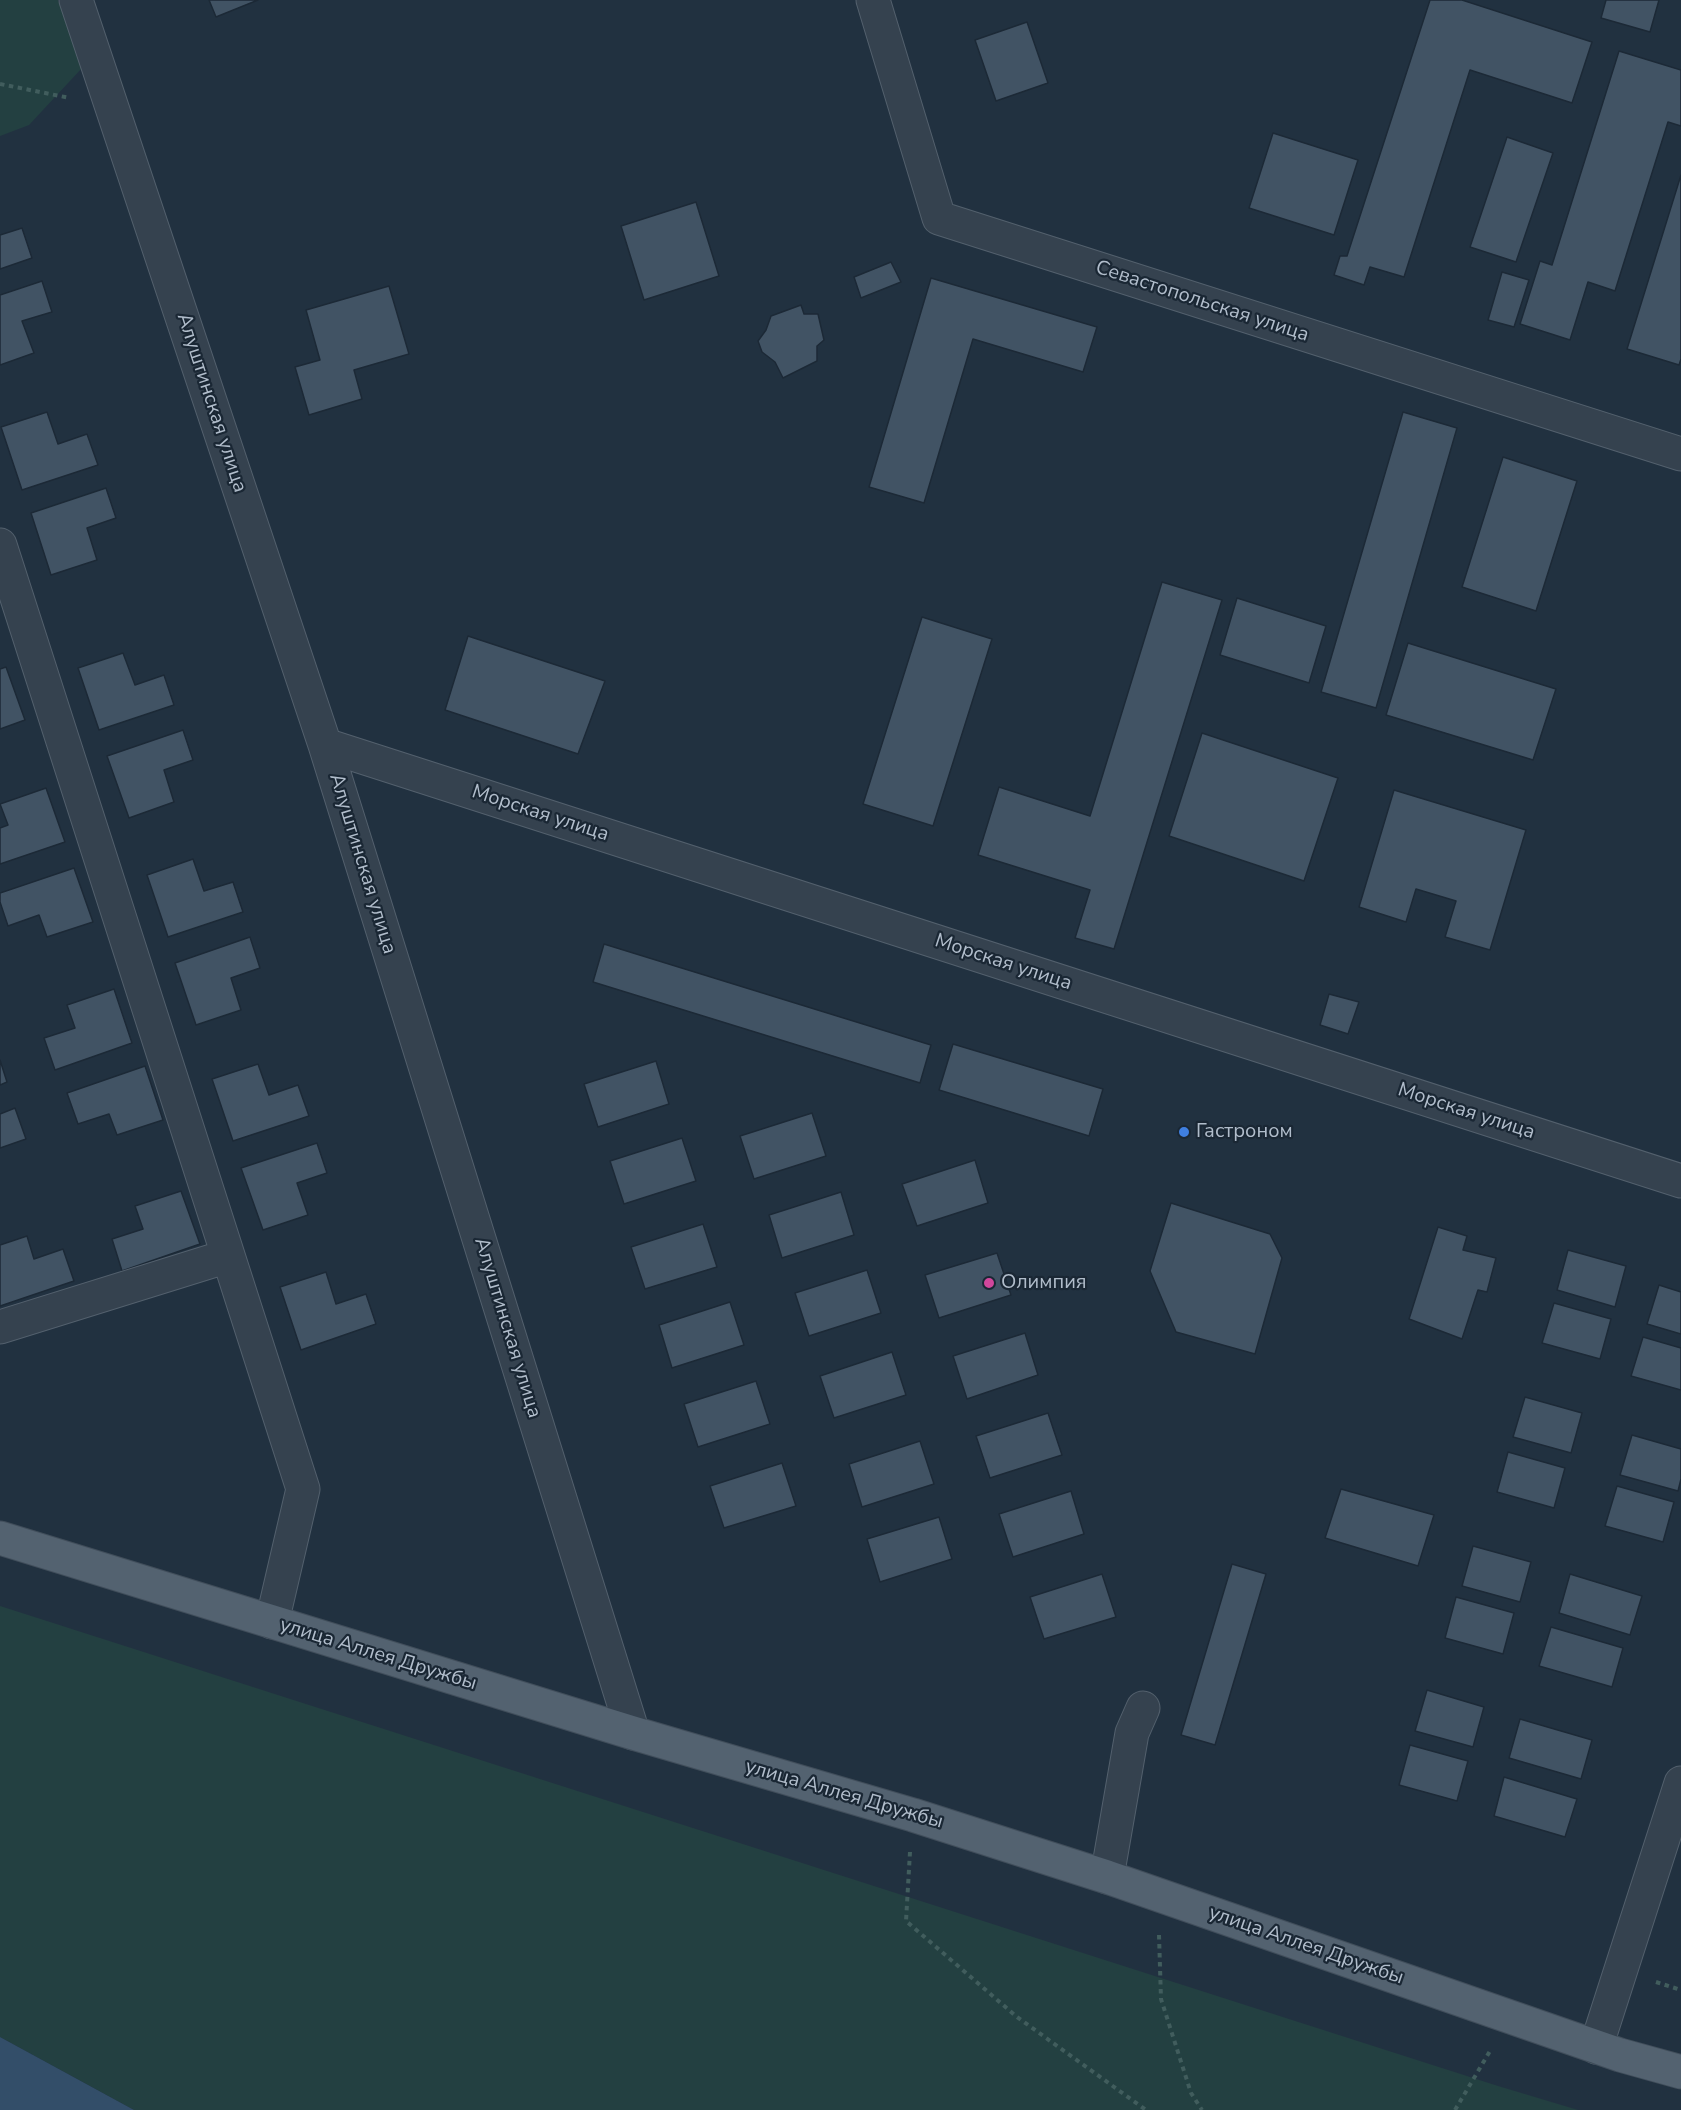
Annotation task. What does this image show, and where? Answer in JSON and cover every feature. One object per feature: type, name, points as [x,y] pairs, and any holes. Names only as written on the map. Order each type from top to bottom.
[{"type":"main road","name":"улица Аллея Дружбы","points":[[0,1538],[633,1733],[913,1815],[1107,1877],[1596,2047],[1681,2072]]},
{"type":"street","name":"Алуштинская улица","points":[[76,0],[325,745],[633,1733]]},
{"type":"street","name":"Севастопольская улица","points":[[873,0],[939,218],[1681,454]]},
{"type":"street","points":[[0,545],[303,1489],[272,1622]]},
{"type":"street","name":"Морская улица","points":[[325,745],[1681,1181]]},
{"type":"street","points":[[0,1327],[228,1256]]},
{"type":"street","points":[[1107,1877],[1132,1733],[1143,1708]]},
{"type":"street","points":[[1596,2047],[1681,1783]]},
{"type":"path","points":[[0,84],[112,106]]},
{"type":"path","points":[[913,1815],[906,1921],[1017,2017],[1146,2110]]},
{"type":"path","points":[[1159,1895],[1161,1999],[1191,2093],[1202,2110]]},
{"type":"path","points":[[1455,2110],[1511,2017]]},
{"type":"green space","points":[[0,0],[58,0],[82,68],[29,125],[0,136]]},
{"type":"green space","points":[[0,1606],[1578,2110],[134,2110],[0,2037]]},
{"type":"water","points":[[0,2037],[134,2110],[0,2110]]},
{"type":"building","points":[[209,0],[258,0],[216,17]]},
{"type":"building","points":[[1430,0],[1462,0],[1592,42],[1572,103],[1470,70],[1404,277],[1370,267],[1364,285],[1334,275],[1340,256],[1347,256]]},
{"type":"building","points":[[1606,0],[1659,0],[1650,32],[1601,18]]},
{"type":"building","points":[[1027,22],[1048,83],[996,101],[975,40]]},
{"type":"building","points":[[1619,51],[1681,70],[1681,126],[1668,122],[1615,291],[1588,282],[1570,340],[1520,324],[1540,261],[1552,265]]},
{"type":"building","points":[[1273,133],[1358,160],[1334,235],[1249,208]]},
{"type":"building","points":[[1507,137],[1553,153],[1516,262],[1470,247]]},
{"type":"building","points":[[1681,175],[1681,359],[1679,365],[1627,349]]},
{"type":"building","points":[[696,202],[719,276],[644,300],[621,226]]},
{"type":"building","points":[[22,228],[32,258],[0,269],[0,235]]},
{"type":"building","points":[[891,262],[901,282],[861,298],[854,277]]},
{"type":"building","points":[[1502,272],[1529,280],[1514,327],[1488,320]]},
{"type":"building","points":[[931,278],[1097,327],[1083,372],[973,339],[924,503],[869,487]]},
{"type":"building","points":[[42,281],[52,312],[22,321],[34,353],[0,365],[0,295]]},
{"type":"building","points":[[389,286],[409,354],[354,370],[362,399],[309,415],[295,367],[320,360],[306,310]]},
{"type":"building","points":[[801,305],[804,314],[818,314],[824,340],[817,346],[817,361],[783,378],[775,362],[762,352],[758,341],[766,330],[771,316]]},
{"type":"building","points":[[47,412],[58,444],[87,434],[98,465],[22,490],[1,427]]},
{"type":"building","points":[[1403,412],[1457,428],[1376,708],[1321,692]]},
{"type":"building","points":[[1503,457],[1577,481],[1536,611],[1462,587]]},
{"type":"building","points":[[106,488],[116,518],[87,528],[97,560],[51,575],[31,513]]},
{"type":"building","points":[[1162,582],[1222,600],[1114,949],[1075,938],[1090,890],[978,855],[999,787],[1090,816]]},
{"type":"building","points":[[1237,598],[1326,626],[1309,683],[1220,655]]},
{"type":"building","points":[[922,617],[992,639],[933,826],[863,804]]},
{"type":"building","points":[[468,636],[605,681],[578,754],[445,710]]},
{"type":"building","points":[[1408,643],[1556,689],[1533,760],[1386,715]]},
{"type":"building","points":[[123,653],[135,685],[164,675],[174,705],[99,730],[78,668]]},
{"type":"building","points":[[6,667],[25,720],[0,729],[0,669]]},
{"type":"building","points":[[183,730],[193,760],[164,770],[174,802],[129,818],[107,756]]},
{"type":"building","points":[[1202,733],[1338,778],[1304,881],[1169,836]]},
{"type":"building","points":[[46,788],[65,842],[0,864],[0,828],[8,825],[0,804]]},
{"type":"building","points":[[1394,790],[1526,830],[1490,950],[1445,937],[1456,901],[1416,889],[1406,922],[1359,907]]},
{"type":"building","points":[[193,859],[204,891],[233,882],[243,912],[168,937],[147,875]]},
{"type":"building","points":[[74,868],[93,922],[47,937],[39,915],[8,926],[0,902],[0,893]]},
{"type":"building","points":[[250,937],[260,968],[231,978],[241,1010],[196,1025],[175,963]]},
{"type":"building","points":[[604,944],[931,1045],[920,1083],[593,982]]},
{"type":"building","points":[[114,989],[132,1043],[55,1070],[44,1038],[75,1028],[67,1005]]},
{"type":"building","points":[[1329,994],[1359,1002],[1348,1034],[1320,1025]]},
{"type":"building","points":[[953,1044],[1103,1089],[1089,1136],[939,1090]]},
{"type":"building","points":[[0,1060],[7,1082],[0,1085]]},
{"type":"building","points":[[656,1061],[669,1104],[598,1127],[584,1084]]},
{"type":"building","points":[[258,1064],[269,1095],[298,1085],[309,1116],[233,1141],[212,1079]]},
{"type":"building","points":[[145,1066],[163,1120],[117,1135],[109,1114],[78,1124],[67,1093]]},
{"type":"building","points":[[15,1108],[26,1139],[0,1148],[0,1114]]},
{"type":"building","points":[[812,1113],[826,1156],[754,1179],[740,1136]]},
{"type":"building","points":[[682,1138],[696,1181],[624,1204],[610,1161]]},
{"type":"building","points":[[317,1143],[327,1173],[297,1183],[308,1215],[263,1230],[241,1168]]},
{"type":"building","points":[[975,1160],[988,1203],[917,1226],[902,1184]]},
{"type":"building","points":[[181,1191],[200,1244],[122,1271],[112,1239],[143,1229],[135,1206]]},
{"type":"building","points":[[841,1192],[854,1235],[782,1258],[769,1215]]},
{"type":"building","points":[[1171,1203],[1270,1234],[1282,1258],[1255,1354],[1176,1332],[1150,1271]]},
{"type":"building","points":[[703,1224],[717,1267],[645,1289],[631,1247]]},
{"type":"building","points":[[1438,1227],[1467,1236],[1463,1250],[1496,1258],[1487,1292],[1478,1290],[1462,1339],[1409,1319]]},
{"type":"building","points":[[27,1236],[34,1259],[63,1249],[74,1281],[0,1306],[0,1245]]},
{"type":"building","points":[[1568,1250],[1626,1266],[1615,1307],[1557,1290]]},
{"type":"building","points":[[997,1253],[1011,1295],[939,1318],[925,1275]]},
{"type":"building","points":[[867,1270],[881,1313],[809,1336],[795,1293]]},
{"type":"building","points":[[326,1272],[336,1304],[366,1294],[376,1324],[301,1350],[280,1287]]},
{"type":"building","points":[[1659,1285],[1681,1292],[1681,1334],[1647,1324]]},
{"type":"building","points":[[730,1302],[744,1345],[672,1368],[659,1325]]},
{"type":"building","points":[[1554,1303],[1611,1319],[1600,1359],[1542,1343]]},
{"type":"building","points":[[1025,1333],[1038,1375],[967,1399],[953,1356]]},
{"type":"building","points":[[1643,1337],[1681,1348],[1681,1390],[1631,1376]]},
{"type":"building","points":[[892,1352],[906,1395],[834,1418],[820,1376]]},
{"type":"building","points":[[756,1381],[770,1424],[698,1447],[684,1404]]},
{"type":"building","points":[[1525,1397],[1582,1413],[1571,1453],[1513,1437]]},
{"type":"building","points":[[1048,1413],[1062,1455],[990,1478],[976,1436]]},
{"type":"building","points":[[1632,1435],[1681,1449],[1681,1479],[1678,1491],[1620,1475]]},
{"type":"building","points":[[920,1441],[934,1484],[862,1507],[849,1464]]},
{"type":"building","points":[[1508,1452],[1565,1468],[1554,1508],[1497,1492]]},
{"type":"building","points":[[782,1463],[796,1506],[724,1528],[710,1486]]},
{"type":"building","points":[[1617,1486],[1674,1502],[1663,1542],[1605,1526]]},
{"type":"building","points":[[1341,1489],[1434,1515],[1418,1566],[1325,1538]]},
{"type":"building","points":[[1071,1491],[1084,1534],[1013,1557],[999,1514]]},
{"type":"building","points":[[939,1517],[952,1559],[880,1582],[867,1539]]},
{"type":"building","points":[[1473,1546],[1531,1562],[1520,1602],[1462,1586]]},
{"type":"building","points":[[1232,1564],[1266,1574],[1215,1745],[1181,1735]]},
{"type":"building","points":[[1102,1574],[1116,1617],[1044,1639],[1030,1597]]},
{"type":"building","points":[[1570,1574],[1642,1596],[1630,1635],[1559,1613]]},
{"type":"building","points":[[1456,1597],[1514,1613],[1503,1654],[1445,1638]]},
{"type":"building","points":[[1551,1627],[1623,1648],[1612,1687],[1539,1666]]},
{"type":"building","points":[[1427,1690],[1484,1707],[1473,1747],[1415,1731]]},
{"type":"building","points":[[1520,1719],[1592,1740],[1581,1779],[1509,1758]]},
{"type":"building","points":[[1410,1745],[1468,1761],[1457,1801],[1399,1785]]},
{"type":"building","points":[[1504,1777],[1577,1799],[1565,1837],[1494,1816]]},
{"type":"place","name":"Гастроном","points":[[1184,1132]]},
{"type":"place","name":"Олимпия","points":[[989,1283]]}]
